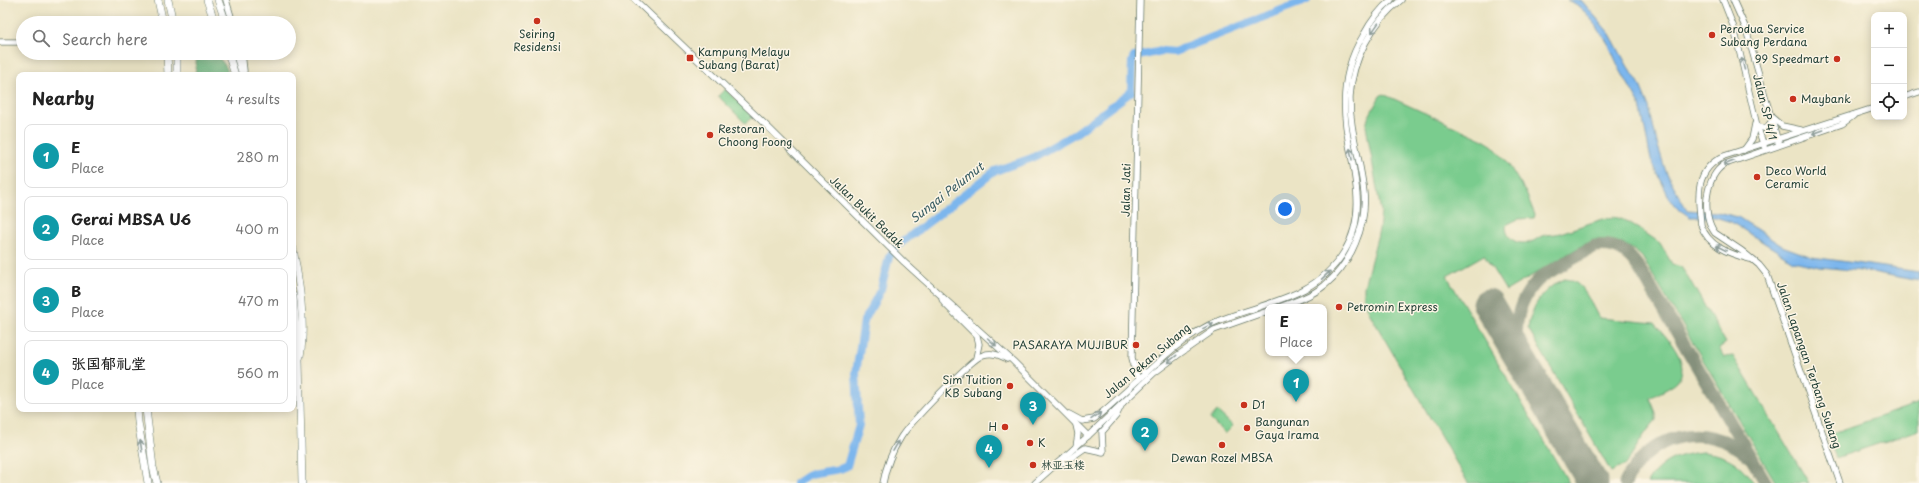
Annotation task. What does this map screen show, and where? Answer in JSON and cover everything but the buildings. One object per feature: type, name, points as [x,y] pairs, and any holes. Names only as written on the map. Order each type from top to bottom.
[{"type":"highway","points":[[158,0],[161,16]]},
{"type":"highway","points":[[168,0],[171,16]]},
{"type":"highway","points":[[218,0],[224,16]]},
{"type":"highway","points":[[208,2],[213,16]]},
{"type":"highway","points":[[167,60],[168,72]]},
{"type":"highway","points":[[177,60],[177,72]]},
{"type":"highway","points":[[231,60],[235,72]]},
{"type":"highway","points":[[238,60],[243,72]]},
{"type":"highway","points":[[296,272],[300,302],[302,346],[299,361]]},
{"type":"highway","points":[[296,345],[299,361],[302,483]]},
{"type":"highway","points":[[137,412],[148,483]]},
{"type":"highway","points":[[146,412],[153,467],[157,483]]},
{"type":"main road","points":[[226,0],[231,16]]},
{"type":"main road","name":"Jalan Bukit Badak","points":[[635,0],[771,130],[897,256],[1012,361],[1088,436]]},
{"type":"main road","name":"Jalan Jati","points":[[1138,380],[1133,365],[1140,0]]},
{"type":"main road","name":"Jalan Pekan Subang","points":[[1062,410],[1066,411],[1077,419],[1088,421],[1099,415],[1146,373],[1202,329],[1219,320],[1309,288],[1331,270],[1344,252],[1354,233],[1358,199],[1346,126],[1344,102],[1346,75],[1357,46],[1369,25],[1391,0]]},
{"type":"main road","points":[[1286,304],[1314,293],[1326,285],[1349,256],[1358,236],[1364,213],[1364,193],[1352,122],[1350,98],[1352,77],[1362,50],[1374,29],[1392,7],[1401,0]]},
{"type":"main road","name":"Jalan SP 4/1","points":[[1723,0],[1734,28],[1756,115],[1757,126],[1766,150]]},
{"type":"main road","name":"Jalan SP 4/1","points":[[1733,0],[1746,29],[1779,146]]},
{"type":"main road","points":[[0,42],[16,42]]},
{"type":"main road","points":[[243,60],[244,72]]},
{"type":"main road","points":[[1907,96],[1919,92]]},
{"type":"main road","points":[[1751,259],[1741,257],[1714,245],[1706,238],[1701,225],[1699,206],[1700,180],[1707,168],[1714,161],[1743,150],[1871,109]]},
{"type":"main road","points":[[1769,114],[1782,126],[1803,130]]},
{"type":"main road","points":[[1743,150],[1754,133],[1756,115]]},
{"type":"main road","points":[[1766,150],[1842,124],[1853,116]]},
{"type":"main road","points":[[1757,126],[1766,129],[1771,122]]},
{"type":"main road","name":"Jalan Lapangan Terbang Subang","points":[[1766,150],[1719,168],[1710,182],[1707,206],[1709,222],[1715,233],[1751,259],[1767,274],[1840,483]]},
{"type":"main road","points":[[942,298],[944,303],[977,336],[979,344],[976,358]]},
{"type":"main road","name":"Jalan Pekan Subang","points":[[1035,483],[1088,436],[1154,373],[1203,336],[1221,327],[1265,312]]},
{"type":"main road","points":[[883,483],[887,466],[901,437],[909,426],[976,358],[992,353],[1012,361]]},
{"type":"main road","points":[[1133,365],[1146,373]]},
{"type":"main road","points":[[1056,464],[1065,462],[1084,448],[1103,452],[1101,442],[1102,432],[1116,416],[1123,402]]},
{"type":"main road","points":[[1076,425],[1078,434],[1076,447]]},
{"type":"green space","points":[[196,60],[221,60],[228,72],[195,72]]},
{"type":"green space","points":[[725,89],[753,117],[745,123],[718,96]]},
{"type":"green space","points":[[1383,94],[1482,139],[1493,146],[1507,162],[1526,193],[1535,215],[1534,218],[1518,219],[1506,225],[1507,233],[1514,241],[1527,243],[1542,236],[1558,234],[1607,218],[1615,217],[1629,222],[1660,243],[1672,264],[1681,267],[1688,277],[1726,343],[1719,348],[1724,357],[1733,356],[1809,483],[1776,483],[1642,257],[1621,243],[1607,240],[1591,242],[1583,245],[1506,291],[1484,255],[1447,276],[1569,483],[1468,483],[1370,314],[1364,299],[1364,287],[1379,230],[1381,212],[1366,126],[1368,118],[1380,96]]},
{"type":"green space","points":[[1565,279],[1572,281],[1582,288],[1599,318],[1655,323],[1676,351],[1682,367],[1681,375],[1677,382],[1650,398],[1656,413],[1656,420],[1646,432],[1625,465],[1611,472],[1528,328],[1532,312],[1540,298],[1550,287]]},
{"type":"green space","points":[[1919,403],[1919,430],[1836,458],[1827,435]]},
{"type":"green space","points":[[1217,411],[1233,426],[1225,434],[1210,419]]},
{"type":"green space","points":[[1703,452],[1720,455],[1733,461],[1744,470],[1754,483],[1647,483],[1658,469],[1671,460],[1694,453]]},
{"type":"water","points":[[1567,0],[1581,0],[1610,34],[1628,67],[1639,83],[1649,107],[1657,143],[1666,172],[1687,210],[1717,212],[1738,217],[1782,246],[1812,257],[1919,272],[1919,281],[1872,272],[1820,267],[1793,261],[1731,222],[1715,217],[1690,217],[1677,208],[1671,201],[1651,160],[1640,105],[1619,68],[1609,45],[1586,13]]},
{"type":"waterway","name":"Sungai Pelumut","points":[[796,483],[810,474],[840,469],[847,466],[859,425],[856,373],[864,321],[881,289],[889,257],[896,247],[995,171],[1032,158],[1076,133],[1131,92],[1132,61],[1134,57],[1162,51],[1174,52],[1307,0]]},
{"type":"taxiway","points":[[1521,360],[1517,336],[1519,314],[1522,303],[1535,284],[1544,275],[1595,246],[1609,246],[1621,250],[1626,253],[1639,268],[1766,483]]},
{"type":"taxiway","points":[[1625,483],[1635,466],[1648,453],[1663,443],[1679,437],[1697,435],[1714,438],[1732,445],[1748,456]]},
{"type":"runway","points":[[1488,304],[1593,483]]},
{"type":"place","name":"Seiring Residensi","points":[[537,21]]},
{"type":"place","name":"Perodua Service Subang Perdana","points":[[1712,35]]},
{"type":"place","name":"Kampung Melayu Subang (Barat)","points":[[690,58]]},
{"type":"place","name":"99 Speedmart","points":[[1837,59]]},
{"type":"place","name":"Maybank","points":[[1793,99]]},
{"type":"place","name":"Restoran Choong Foong","points":[[710,135]]},
{"type":"place","name":"Deco World Ceramic","points":[[1757,177]]},
{"type":"place","name":"Petromin Express","points":[[1339,307]]},
{"type":"place","name":"PASARAYA MUJIBUR","points":[[1136,345]]},
{"type":"place","name":"Sim Tuition KB Subang","points":[[1010,386]]},
{"type":"place","name":"E","points":[[1296,402]]},
{"type":"place","name":"D1","points":[[1244,405]]},
{"type":"place","name":"B","points":[[1033,425]]},
{"type":"place","name":"H","points":[[1005,427]]},
{"type":"place","name":"Bangunan Gaya Irama","points":[[1247,428]]},
{"type":"place","name":"K","points":[[1030,443]]},
{"type":"place","name":"Dewan Rozel MBSA","points":[[1222,445]]},
{"type":"place","name":"Gerai MBSA U6","points":[[1145,451]]},
{"type":"place","name":"林亚玉楼","points":[[1033,465]]},
{"type":"place","name":"张国郁礼堂","points":[[989,468]]}]
